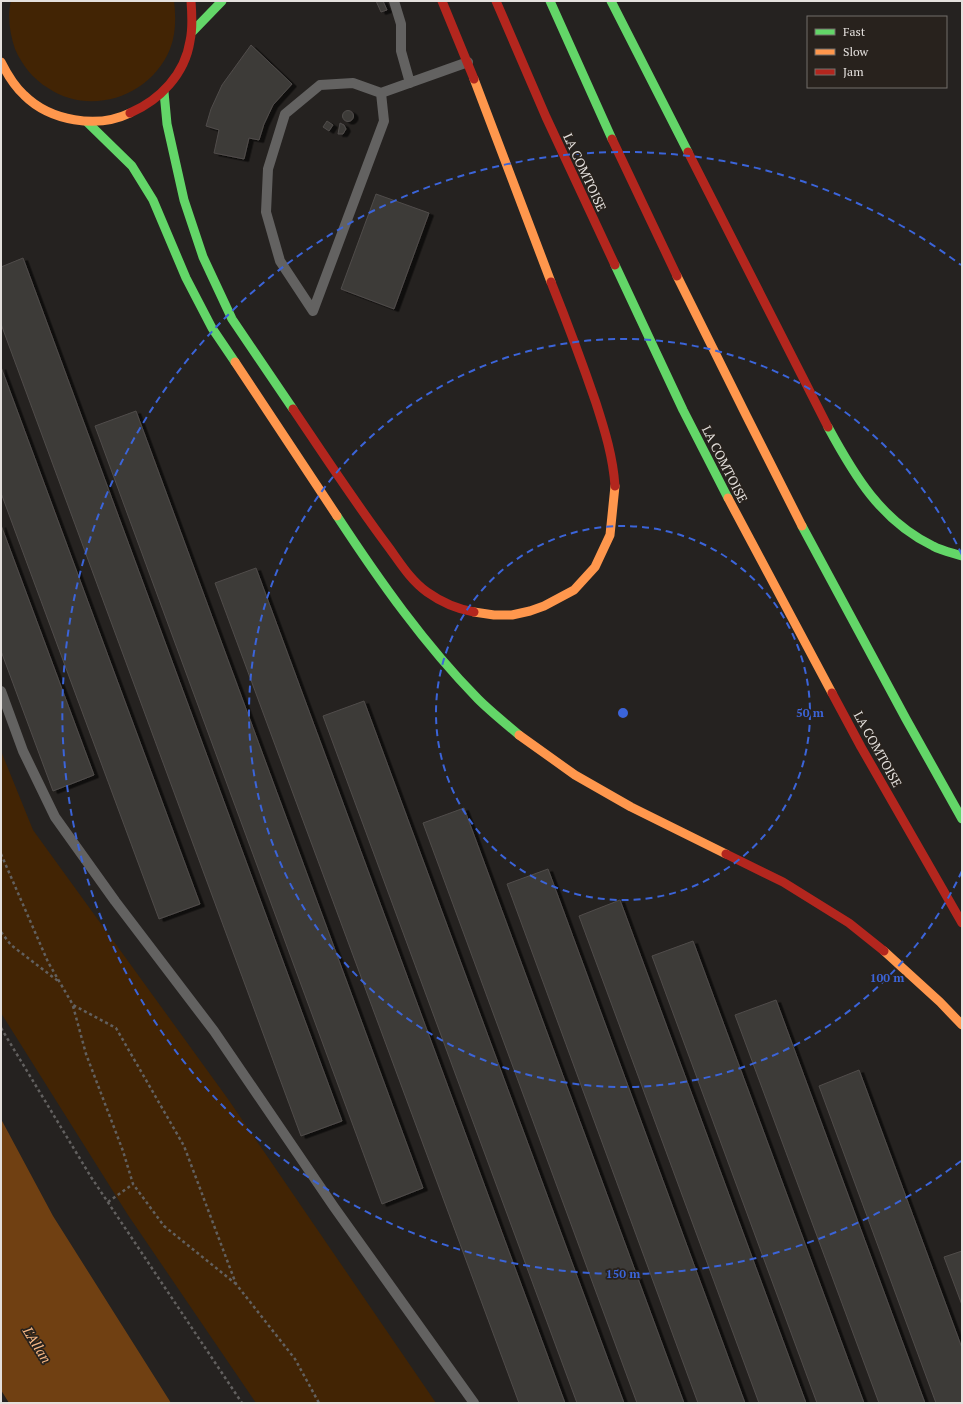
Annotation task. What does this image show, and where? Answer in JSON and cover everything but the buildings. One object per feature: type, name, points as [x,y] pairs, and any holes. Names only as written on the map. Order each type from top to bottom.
[{"type":"main road","points":[[1,62],[11,82],[32,102],[58,116],[87,122],[115,119],[141,109],[164,92],[178,74],[188,53],[193,31],[191,1]]},
{"type":"main road","points":[[193,31],[222,1]]},
{"type":"main road","points":[[164,92],[167,124],[184,200],[203,257],[232,319],[377,532],[410,576],[442,601],[457,608],[494,615],[512,615],[530,611],[574,590],[595,567],[610,534],[615,493],[614,470],[609,444],[585,370],[468,62],[442,1]]},
{"type":"main road","name":"LA COMTOISE","points":[[496,1],[546,117],[683,410],[752,544],[861,747],[962,922]]},
{"type":"main road","points":[[550,1],[702,329],[767,459],[849,617],[962,819]]},
{"type":"main road","points":[[611,1],[849,467],[881,508],[897,524],[913,536],[944,552],[962,556]]},
{"type":"main road","points":[[1,79],[11,82]]},
{"type":"main road","points":[[87,122],[132,166],[153,200],[186,278],[212,328],[351,537],[413,623],[440,657],[478,699],[526,741],[575,775],[631,807],[783,882],[849,923],[895,960],[962,1025]]},
{"type":"lane","points":[[394,1],[401,24],[401,51],[410,82]]},
{"type":"lane","points":[[381,93],[384,121],[313,311],[280,261],[266,212],[268,169],[285,114],[320,85],[353,83],[381,93],[468,62]]},
{"type":"lane","points":[[1,691],[23,751],[55,816],[115,901],[214,1031],[334,1207],[474,1403]]},
{"type":"path","points":[[1,854],[48,962],[73,1005],[86,1054],[123,1151],[133,1184],[164,1226],[236,1284],[295,1358],[319,1403]]},
{"type":"path","points":[[1,932],[11,945],[60,982]]},
{"type":"path","points":[[73,1005],[116,1028],[184,1146],[236,1284]]},
{"type":"path","points":[[1,1028],[91,1177],[242,1403]]},
{"type":"path","points":[[108,1202],[133,1184]]},
{"type":"shaded area","points":[[11,1],[174,1],[174,31],[170,49],[161,65],[149,79],[134,90],[118,97],[100,101],[83,101],[65,97],[48,88],[33,76],[21,61],[15,49],[9,19]]},
{"type":"shaded area","points":[[1,751],[33,830],[228,1099],[436,1403],[256,1403],[128,1215],[1,1013]]},
{"type":"water","name":"L'Allan","points":[[1,1119],[53,1216],[171,1403],[9,1403],[1,1390]]},
{"type":"traffic: fast","points":[[193,31],[222,1]]},
{"type":"traffic: fast","points":[[550,1],[612,139]]},
{"type":"traffic: fast","points":[[611,1],[688,152]]},
{"type":"traffic: fast","points":[[164,92],[167,124],[184,200],[203,257],[232,319],[293,409]]},
{"type":"traffic: fast","points":[[87,122],[132,166],[153,200],[186,278],[212,328],[235,362]]},
{"type":"traffic: fast","points":[[615,265],[683,410],[728,498]]},
{"type":"traffic: fast","points":[[828,427],[859,479],[871,495],[898,524],[936,548],[962,556]]},
{"type":"traffic: fast","points":[[337,516],[386,588],[439,656],[478,699],[519,735]]},
{"type":"traffic: fast","points":[[802,526],[906,719],[962,819]]},
{"type":"traffic: slow","points":[[1,62],[17,88],[35,104],[47,111],[74,120],[89,121],[103,121],[130,113]]},
{"type":"traffic: slow","points":[[474,79],[551,282]]},
{"type":"traffic: slow","points":[[677,276],[802,526]]},
{"type":"traffic: slow","points":[[235,362],[337,516]]},
{"type":"traffic: slow","points":[[474,612],[494,615],[512,615],[544,606],[574,590],[595,567],[610,535],[615,486]]},
{"type":"traffic: slow","points":[[728,498],[832,693]]},
{"type":"traffic: slow","points":[[519,735],[575,775],[631,807],[726,854]]},
{"type":"traffic: slow","points":[[884,951],[940,1002],[962,1025]]},
{"type":"traffic: jam","points":[[130,113],[141,108],[161,93],[177,75],[183,64],[191,36],[191,1]]},
{"type":"traffic: jam","points":[[442,1],[474,79]]},
{"type":"traffic: jam","points":[[496,1],[546,117],[615,265]]},
{"type":"traffic: jam","points":[[612,139],[677,276]]},
{"type":"traffic: jam","points":[[688,152],[828,427]]},
{"type":"traffic: jam","points":[[551,282],[580,357],[599,413],[610,454],[615,486]]},
{"type":"traffic: jam","points":[[293,409],[339,478],[410,576],[427,592],[438,599],[449,605],[474,612]]},
{"type":"traffic: jam","points":[[832,693],[861,747],[962,923]]},
{"type":"traffic: jam","points":[[726,854],[783,882],[849,923],[884,951]]}]
